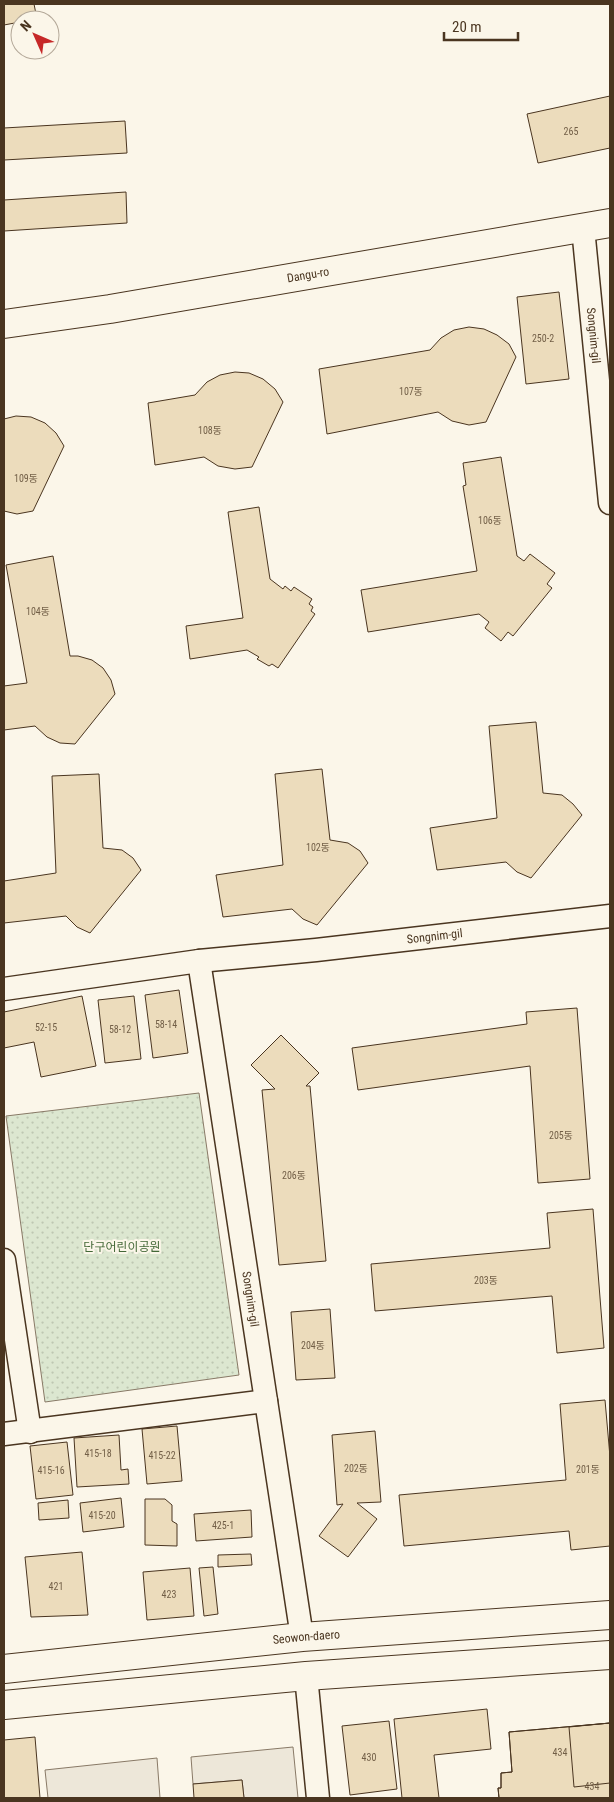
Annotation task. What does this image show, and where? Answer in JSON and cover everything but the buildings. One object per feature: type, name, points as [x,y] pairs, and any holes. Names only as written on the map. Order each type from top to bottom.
[{"type":"street","name":"Dangu-ro","points":[[4,324],[110,309],[610,223]]},
{"type":"street","name":"Songnim-gil","points":[[583,228],[607,442],[610,503]]},
{"type":"street","name":"Songnim-gil","points":[[4,989],[199,961],[316,950],[610,916]]},
{"type":"street","name":"Songnim-gil","points":[[199,961],[302,1637]]},
{"type":"street","points":[[4,1260],[30,1432]]},
{"type":"street","points":[[4,1434],[266,1401]]},
{"type":"street","name":"Seowon-daero","points":[[4,1669],[302,1637],[610,1615]]},
{"type":"street","points":[[302,1637],[318,1798]]},
{"type":"street","points":[[4,1705],[306,1676],[610,1655]]},
{"type":"green space","name":"단구어린이공원","points":[[199,1093],[239,1375],[45,1402],[6,1116]]},
{"type":"shaded area","points":[[293,1747],[298,1798],[244,1798],[242,1780],[193,1784],[191,1757]]},
{"type":"shaded area","points":[[157,1758],[160,1798],[48,1798],[45,1770]]}]
